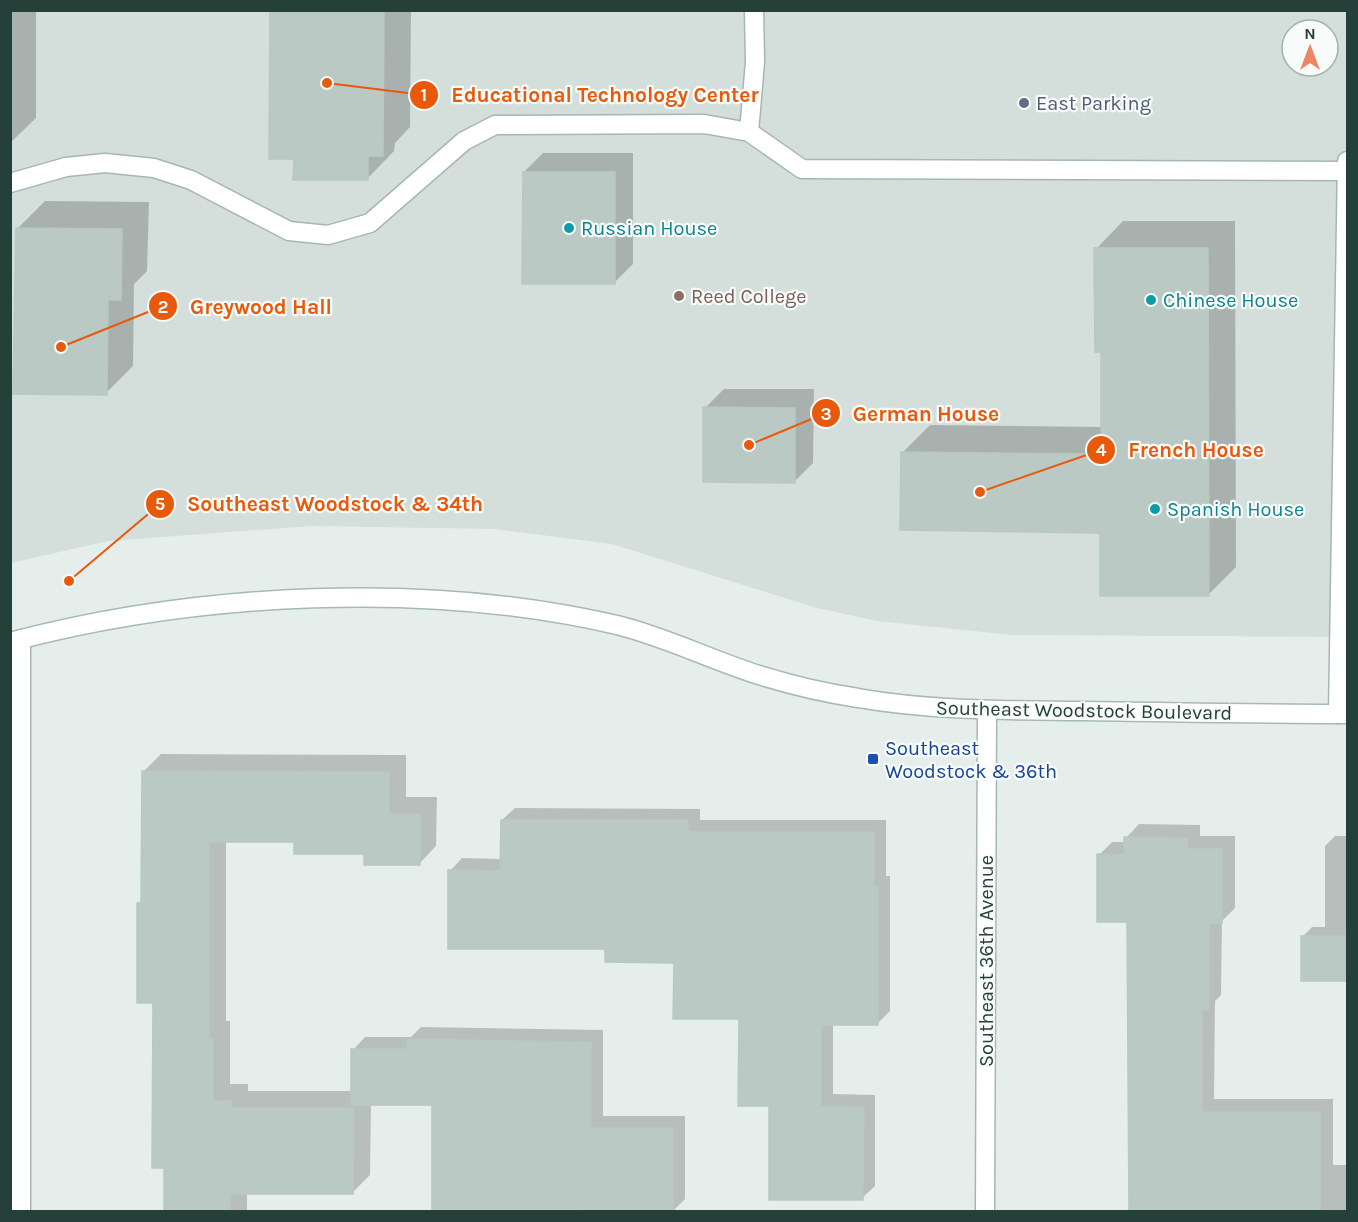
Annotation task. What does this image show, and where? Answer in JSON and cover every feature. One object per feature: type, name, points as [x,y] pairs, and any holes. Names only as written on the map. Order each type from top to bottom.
[{"type":"main road","points":[[749,132],[755,62],[754,10]]},
{"type":"main road","points":[[10,183],[76,166],[105,163],[154,168],[191,180],[289,231],[328,235],[370,223],[464,141],[495,125],[704,124],[749,132],[802,168],[1347,167],[1343,714]]},
{"type":"main road","name":"Southeast Woodstock Boulevard","points":[[16,640],[109,620],[202,606],[290,600],[381,598],[447,600],[568,614],[623,627],[680,645],[758,675],[859,699],[987,711],[1343,714]]},
{"type":"main road","points":[[16,640],[21,1212]]},
{"type":"main road","name":"Southeast 36th Avenue","points":[[985,1212],[987,711]]},
{"type":"shaded area","name":"Reed College","points":[[10,11],[1347,11],[1347,637],[1012,635],[877,621],[817,608],[612,544],[495,529],[312,526],[108,541],[11,563]]},
{"type":"building","points":[[270,10],[384,10],[383,156],[368,156],[368,180],[293,180],[294,159],[269,159]]},
{"type":"building","name":"Russian House","points":[[523,172],[615,172],[615,284],[522,284]]},
{"type":"building","points":[[16,228],[122,229],[121,300],[108,300],[107,395],[13,394]]},
{"type":"building","points":[[1094,248],[1208,248],[1209,596],[1100,596],[1100,533],[900,530],[901,452],[1101,454],[1101,352],[1095,352]]},
{"type":"building","points":[[703,407],[795,408],[795,483],[703,482]]},
{"type":"building","points":[[142,771],[389,772],[389,814],[420,814],[420,865],[364,865],[364,854],[294,854],[294,842],[209,842],[209,1038],[213,1038],[213,1101],[231,1101],[231,1108],[354,1108],[353,1194],[230,1194],[230,1212],[164,1212],[164,1168],[152,1168],[153,1003],[137,1003],[137,903],[141,903]]},
{"type":"building","points":[[501,820],[688,820],[688,832],[874,832],[874,887],[878,887],[878,1025],[821,1025],[821,1106],[864,1107],[863,1200],[769,1200],[769,1106],[738,1106],[739,1019],[673,1019],[674,963],[605,962],[605,949],[448,949],[448,870],[500,871]]},
{"type":"building","points":[[1124,837],[1188,838],[1187,849],[1222,849],[1222,923],[1209,923],[1209,1010],[1202,1010],[1202,1112],[1320,1112],[1320,1212],[1129,1212],[1127,922],[1097,922],[1097,854],[1124,855]]},
{"type":"building","points":[[1301,936],[1347,936],[1347,981],[1301,981]]},
{"type":"building","points":[[407,1039],[591,1042],[591,1128],[673,1128],[673,1212],[582,1212],[582,1209],[432,1209],[432,1105],[351,1105],[351,1049],[407,1049]]},
{"type":"place","name":"Educational Technology Center","points":[[327,83]]},
{"type":"place","name":"East Parking","points":[[1024,103]]},
{"type":"place","name":"Russian House","points":[[569,228]]},
{"type":"place","name":"Reed College","points":[[679,296]]},
{"type":"place","name":"Chinese House","points":[[1151,300]]},
{"type":"place","name":"Greywood Hall","points":[[61,347]]},
{"type":"place","name":"German House","points":[[749,445]]},
{"type":"place","name":"French House","points":[[980,492]]},
{"type":"place","name":"Spanish House","points":[[1155,509]]},
{"type":"place","name":"Southeast Woodstock & 34th","points":[[69,581]]},
{"type":"place","name":"Southeast Woodstock & 36th","points":[[873,759]]}]
